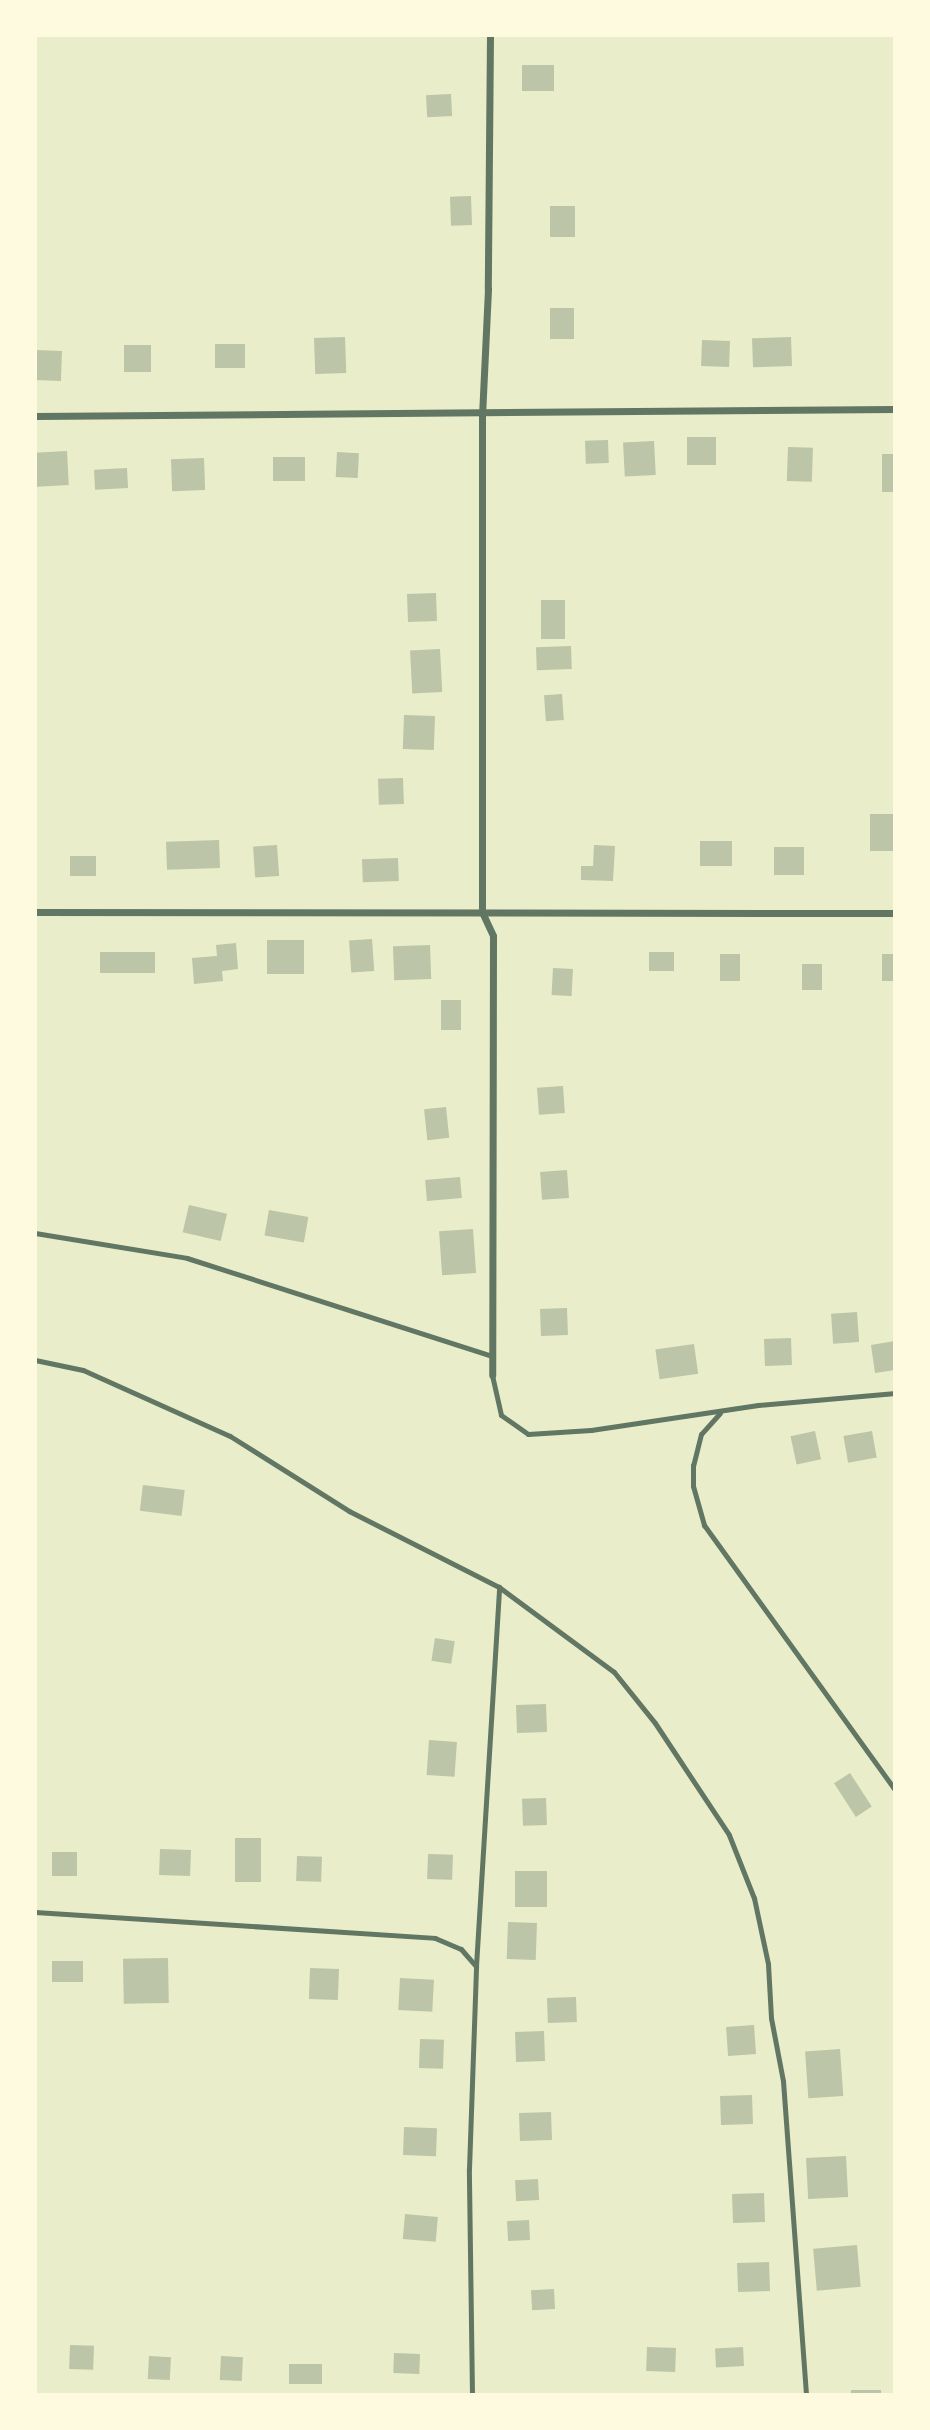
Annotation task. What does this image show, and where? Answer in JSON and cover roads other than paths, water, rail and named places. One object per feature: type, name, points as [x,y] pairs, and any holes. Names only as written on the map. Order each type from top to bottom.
[{"type":"street","points":[[489,35],[488,289],[482,414],[482,912],[493,936],[492,1375]]},
{"type":"street","points":[[35,416],[895,410]]},
{"type":"street","points":[[35,912],[895,913]]},
{"type":"lane","points":[[35,1233],[187,1258],[492,1356]]},
{"type":"lane","points":[[35,1360],[83,1370],[230,1436],[349,1511],[499,1587],[614,1672],[655,1723],[729,1835],[754,1898],[768,1964],[771,2018],[784,2093],[806,2395]]},
{"type":"lane","points":[[492,1375],[501,1415],[528,1434],[720,1413],[758,1405],[895,1394]]},
{"type":"lane","points":[[720,1413],[701,1434],[694,1465],[694,1495],[704,1525],[895,1790]]},
{"type":"lane","points":[[472,2395],[469,2169],[476,1966],[499,1587]]},
{"type":"lane","points":[[35,1912],[435,1938],[461,1950],[476,1966]]}]
